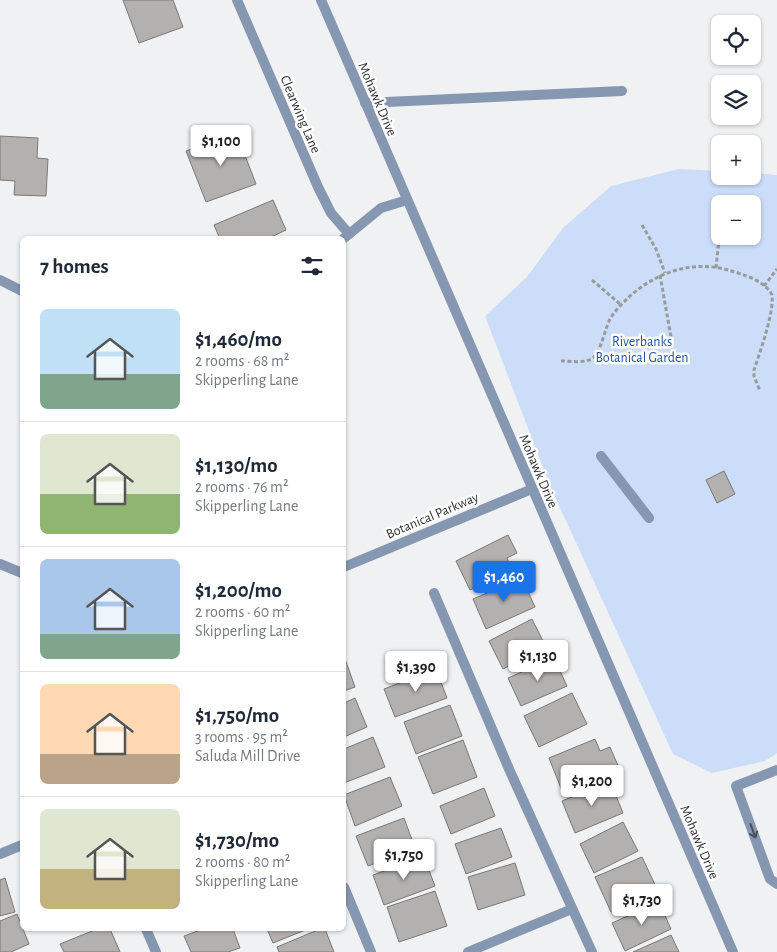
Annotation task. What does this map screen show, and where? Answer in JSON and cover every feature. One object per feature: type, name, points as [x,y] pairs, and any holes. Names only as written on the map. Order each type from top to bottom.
[{"type":"street","name":"Clearwing Lane","points":[[237,0],[318,188],[346,236]]},
{"type":"street","name":"Mohawk Drive","points":[[321,0],[732,952]]},
{"type":"street","points":[[365,103],[622,91]]},
{"type":"street","points":[[346,236],[381,208],[407,200]]},
{"type":"street","points":[[0,280],[20,290]]},
{"type":"street","points":[[601,456],[649,518]]},
{"type":"street","name":"Botanical Parkway","points":[[346,566],[532,488]]},
{"type":"street","points":[[0,564],[20,572]]},
{"type":"street","points":[[434,593],[592,952]]},
{"type":"street","points":[[774,881],[736,786],[777,770]]},
{"type":"street","points":[[0,854],[20,846]]},
{"type":"street","points":[[346,892],[371,952]]},
{"type":"street","points":[[468,952],[572,910]]},
{"type":"street","points":[[147,931],[156,952]]},
{"type":"path","points":[[642,225],[656,249],[665,273]]},
{"type":"path","points":[[716,268],[718,245]]},
{"type":"path","points":[[561,361],[590,360],[596,355],[611,316],[620,304],[646,283],[665,273],[689,268],[716,268],[747,277],[764,286],[771,294],[773,305],[754,370],[754,376],[760,391]]},
{"type":"path","points":[[764,286],[777,269]]},
{"type":"path","points":[[660,276],[672,337]]},
{"type":"path","points":[[592,280],[620,304]]},
{"type":"green space","name":"Riverbanks Botanical Garden","points":[[679,169],[711,171],[711,185],[761,185],[761,174],[777,175],[777,753],[765,761],[712,773],[673,754],[551,488],[485,316],[527,277],[563,228],[611,186]]},
{"type":"building","points":[[123,0],[173,0],[183,27],[139,43]]},
{"type":"building","points":[[236,132],[256,184],[206,202],[186,151]]},
{"type":"building","points":[[0,136],[38,138],[37,158],[48,159],[46,196],[14,195],[15,181],[0,180]]},
{"type":"building","points":[[273,200],[286,230],[273,236],[219,236],[214,225]]},
{"type":"building","points":[[724,471],[735,494],[717,503],[706,480]]},
{"type":"building","points":[[508,535],[517,553],[507,558],[512,569],[470,590],[456,561]]},
{"type":"building","points":[[522,578],[535,607],[486,629],[473,599]]},
{"type":"building","points":[[532,619],[546,647],[503,669],[489,641]]},
{"type":"building","points":[[554,658],[567,686],[521,706],[508,678]]},
{"type":"building","points":[[346,662],[355,687],[346,690]]},
{"type":"building","points":[[436,669],[447,698],[395,717],[384,689]]},
{"type":"building","points":[[572,693],[587,724],[539,747],[524,716]]},
{"type":"building","points":[[355,698],[367,727],[346,736],[346,702]]},
{"type":"building","points":[[450,705],[462,736],[416,754],[404,722]]},
{"type":"building","points":[[373,737],[385,767],[346,782],[346,748]]},
{"type":"building","points":[[595,739],[600,751],[610,747],[619,768],[562,791],[549,758]]},
{"type":"building","points":[[463,740],[477,777],[433,794],[418,757]]},
{"type":"building","points":[[390,777],[402,806],[355,826],[346,801],[346,794]]},
{"type":"building","points":[[610,781],[623,813],[575,833],[562,801]]},
{"type":"building","points":[[484,788],[495,816],[451,834],[440,806]]},
{"type":"building","points":[[404,818],[415,848],[368,866],[356,836]]},
{"type":"building","points":[[623,822],[638,851],[594,873],[580,844]]},
{"type":"building","points":[[501,828],[512,857],[466,874],[455,844]]},
{"type":"building","points":[[424,857],[435,886],[384,905],[373,875]]},
{"type":"building","points":[[642,857],[658,891],[611,912],[595,877]]},
{"type":"building","points":[[515,863],[525,895],[478,910],[468,877]]},
{"type":"building","points":[[5,878],[15,912],[0,916],[0,880]]},
{"type":"building","points":[[435,891],[447,926],[399,942],[387,907]]},
{"type":"building","points":[[659,902],[671,929],[625,951],[612,923]]},
{"type":"building","points":[[17,914],[20,922],[20,931],[24,931],[29,944],[11,952],[0,952],[0,921]]},
{"type":"building","points":[[92,931],[111,931],[120,952],[64,952],[60,944]]},
{"type":"building","points":[[198,931],[234,931],[240,948],[228,952],[191,952],[184,936]]},
{"type":"building","points":[[268,931],[303,931],[273,943]]},
{"type":"building","points":[[315,931],[326,931],[334,952],[279,952],[277,947]]},
{"type":"building","points":[[671,935],[679,952],[633,952]]}]
